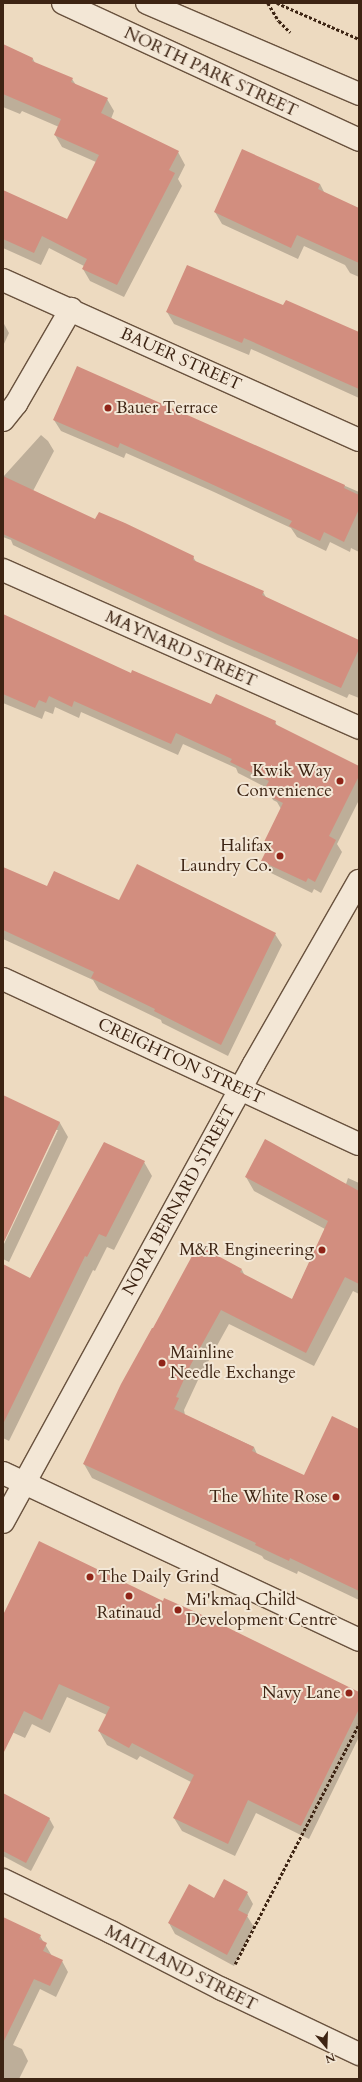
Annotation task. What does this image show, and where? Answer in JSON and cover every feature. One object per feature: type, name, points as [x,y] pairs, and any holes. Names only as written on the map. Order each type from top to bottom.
[{"type":"street","name":"NORTH PARK STREET","points":[[63,3],[359,140]]},
{"type":"street","name":"NORTH PARK STREET","points":[[147,3],[359,94]]},
{"type":"street","name":"BAUER STREET","points":[[3,280],[71,309],[359,440]]},
{"type":"street","points":[[3,420],[16,404],[71,309]]},
{"type":"street","name":"MAYNARD STREET","points":[[3,570],[359,728]]},
{"type":"street","name":"NORA BERNARD STREET","points":[[3,1522],[241,1088],[359,880]]},
{"type":"street","name":"CREIGHTON STREET","points":[[3,979],[359,1144]]},
{"type":"street","points":[[3,1473],[359,1640]]},
{"type":"street","name":"MAITLAND STREET","points":[[3,1880],[111,1932],[222,1989],[359,2054]]},
{"type":"path","points":[[278,3],[359,39]]},
{"type":"path","points":[[222,1989],[359,1724]]},
{"type":"building","points":[[3,44],[33,58],[32,61],[73,78],[71,82],[108,98],[101,113],[179,151],[169,170],[175,173],[117,285],[82,269],[87,259],[42,236],[34,253],[3,239],[3,190],[67,219],[99,155],[54,135],[61,119],[3,94]]},
{"type":"building","points":[[242,149],[320,184],[318,189],[359,208],[359,263],[297,235],[291,248],[214,212]]},
{"type":"building","points":[[187,265],[283,305],[286,300],[359,332],[359,389],[244,338],[242,343],[166,312]]},
{"type":"building","points":[[77,366],[345,485],[344,488],[359,495],[359,509],[344,542],[324,532],[320,541],[289,526],[292,521],[207,482],[120,443],[118,448],[53,420]]},
{"type":"building","points":[[3,476],[95,519],[99,512],[125,523],[194,556],[193,560],[264,591],[262,595],[359,640],[359,649],[341,688],[218,634],[3,534]]},
{"type":"building","points":[[3,614],[131,673],[132,670],[211,704],[216,694],[276,721],[275,724],[359,766],[359,776],[329,836],[336,840],[315,882],[308,878],[306,882],[261,861],[268,847],[263,844],[283,803],[273,798],[275,793],[265,788],[269,781],[230,762],[232,759],[176,733],[171,744],[74,701],[72,707],[49,696],[46,703],[39,700],[35,708],[3,694]]},
{"type":"building","points":[[137,864],[276,933],[221,1045],[154,1011],[155,1009],[91,978],[94,972],[3,930],[3,867],[47,886],[54,871],[119,900]]},
{"type":"building","points":[[3,1095],[60,1122],[3,1244]]},
{"type":"building","points":[[265,1139],[359,1191],[359,1284],[345,1277],[306,1353],[221,1310],[190,1366],[176,1397],[179,1398],[174,1409],[254,1447],[252,1451],[304,1475],[332,1416],[359,1429],[359,1591],[290,1558],[289,1561],[255,1545],[256,1543],[83,1464],[121,1384],[198,1245],[242,1269],[240,1272],[292,1299],[328,1221],[245,1177]]},
{"type":"building","points":[[104,1142],[145,1161],[106,1237],[99,1234],[87,1257],[85,1256],[3,1424],[3,1264],[30,1278]]},
{"type":"building","points":[[39,1541],[163,1601],[164,1598],[198,1613],[359,1692],[359,1709],[301,1826],[248,1800],[228,1844],[173,1818],[194,1775],[132,1743],[129,1748],[98,1731],[110,1707],[59,1684],[42,1720],[24,1711],[3,1754],[3,1615]]},
{"type":"building","points":[[3,1793],[50,1818],[26,1863],[3,1851]]},
{"type":"building","points":[[224,1879],[248,1892],[238,1910],[248,1915],[227,1955],[168,1923],[189,1884],[214,1898]]},
{"type":"building","points":[[3,1917],[41,1935],[39,1939],[47,1943],[43,1951],[63,1960],[50,1986],[34,1979],[3,2043]]},
{"type":"place","name":"Bauer Terrace","points":[[108,408]]},
{"type":"place","name":"Kwik Way Convenience","points":[[340,781]]},
{"type":"place","name":"Halifax Laundry Co.","points":[[280,856]]},
{"type":"place","name":"M&R Engineering","points":[[322,1250]]},
{"type":"place","name":"Mainline Needle Exchange","points":[[162,1363]]},
{"type":"place","name":"The White Rose","points":[[336,1497]]},
{"type":"place","name":"The Daily Grind","points":[[90,1577]]},
{"type":"place","name":"Ratinaud","points":[[129,1596]]},
{"type":"place","name":"Mi'kmaq Child Development Centre","points":[[178,1610]]},
{"type":"place","name":"Navy Lane","points":[[349,1693]]}]
